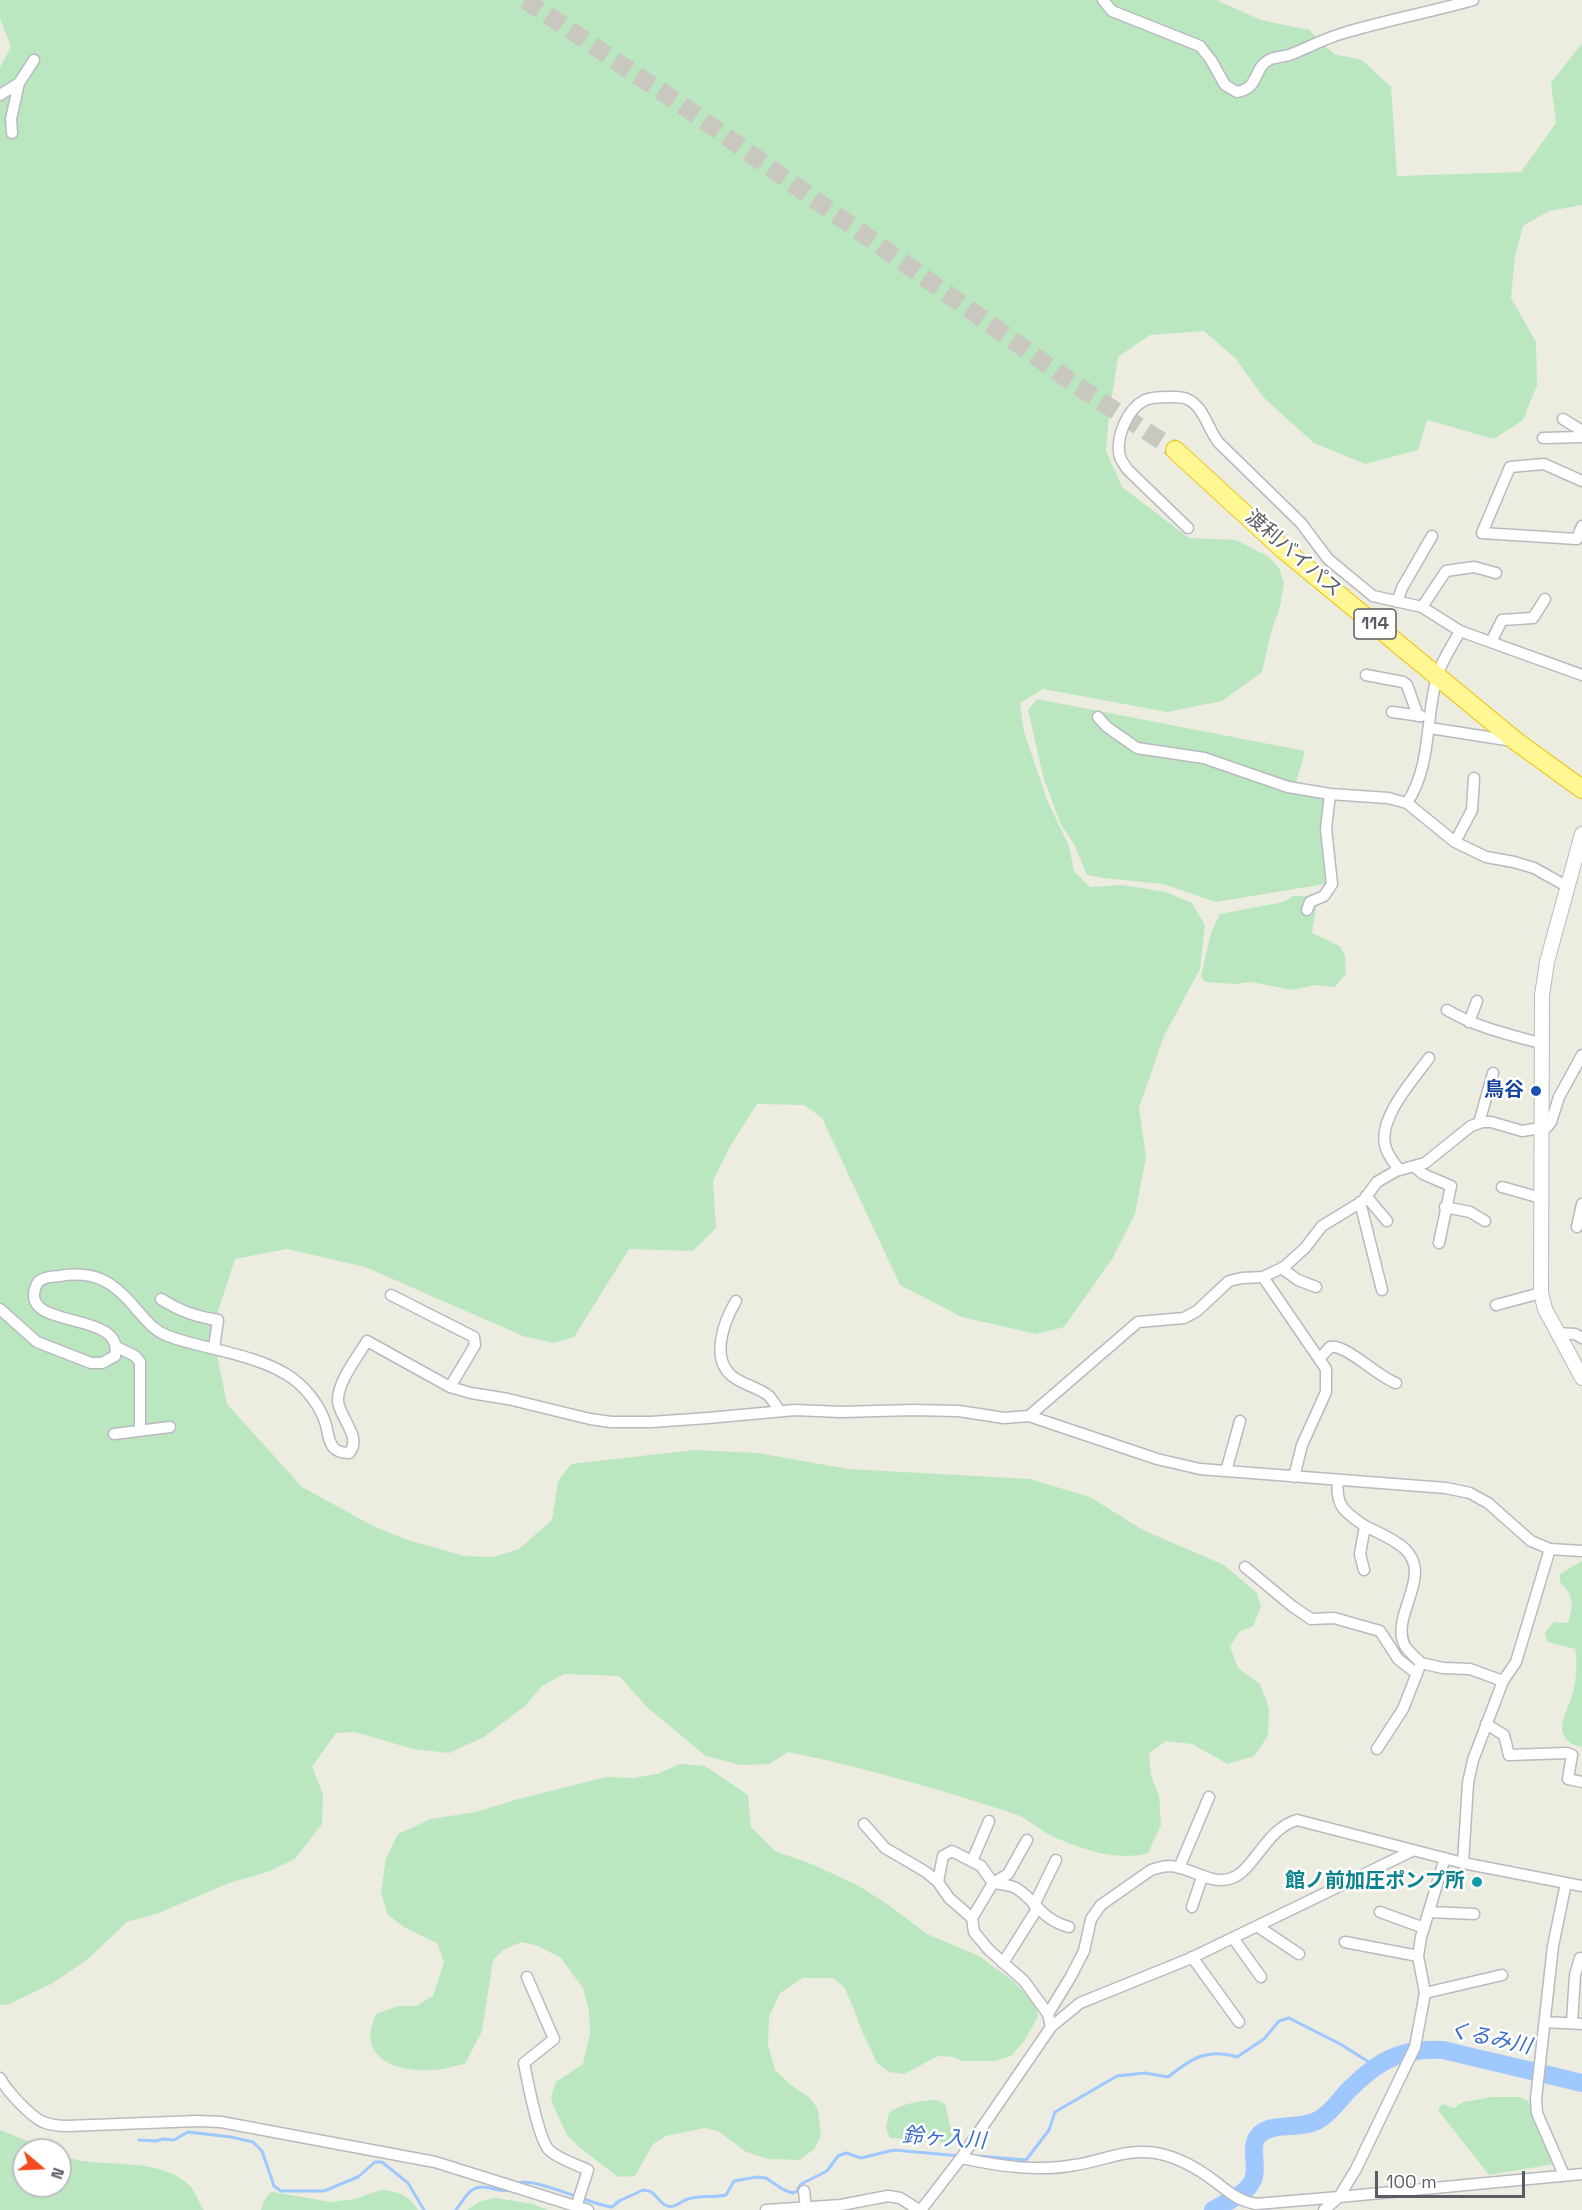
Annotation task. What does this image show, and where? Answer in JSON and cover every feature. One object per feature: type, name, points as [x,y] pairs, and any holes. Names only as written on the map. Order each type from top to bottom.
[{"type":"highway","name":"渡利バイパス","points":[[1175,450],[1283,549],[1516,742],[1582,789]]},
{"type":"street","points":[[1103,0],[1112,11],[1200,46],[1225,85],[1237,92],[1249,89],[1261,65],[1271,59],[1287,56],[1353,30],[1473,0]]},
{"type":"street","points":[[12,133],[11,119],[19,83],[34,60]]},
{"type":"street","points":[[0,96],[19,83]]},
{"type":"street","points":[[1188,528],[1127,469],[1120,457],[1119,439],[1126,421],[1134,407],[1146,400],[1175,396],[1187,399],[1197,406],[1211,434],[1301,523],[1328,559],[1373,596],[1422,606],[1460,631],[1582,675]]},
{"type":"street","points":[[1563,418],[1582,431]]},
{"type":"street","points":[[1543,438],[1582,437]]},
{"type":"street","points":[[1582,481],[1544,464],[1510,467],[1482,533],[1577,539],[1582,526]]},
{"type":"street","points":[[1397,602],[1402,588],[1432,536]]},
{"type":"street","points":[[1422,606],[1446,571],[1474,567],[1496,573]]},
{"type":"street","points":[[1491,642],[1502,620],[1533,618],[1545,598]]},
{"type":"street","points":[[1407,803],[1420,775],[1437,676],[1460,631]]},
{"type":"street","points":[[1366,675],[1403,682],[1407,685],[1418,716]]},
{"type":"street","points":[[1392,712],[1418,716],[1430,723],[1516,742]]},
{"type":"street","points":[[1098,717],[1120,737],[1137,748],[1204,758],[1288,787],[1330,794],[1371,795],[1407,803],[1455,842],[1486,857],[1534,868],[1568,887]]},
{"type":"street","points":[[1455,842],[1472,810],[1474,778]]},
{"type":"street","points":[[1307,910],[1310,902],[1324,896],[1332,884],[1326,829],[1330,794]]},
{"type":"street","points":[[1582,834],[1547,962],[1542,995],[1540,1043],[1541,1293],[1545,1309],[1556,1333],[1582,1378]]},
{"type":"street","points":[[1469,1022],[1477,1001]]},
{"type":"street","points":[[1447,1010],[1489,1030],[1540,1043]]},
{"type":"street","points":[[1029,1416],[1138,1322],[1184,1318],[1197,1311],[1229,1281],[1263,1277],[1281,1268],[1305,1248],[1323,1226],[1363,1199],[1377,1182],[1400,1170],[1425,1163],[1471,1126],[1491,1122],[1522,1131],[1541,1129],[1551,1122],[1559,1097],[1578,1070],[1582,1054]]},
{"type":"street","points":[[1400,1170],[1388,1154],[1384,1134],[1398,1100],[1429,1058]]},
{"type":"street","points":[[1479,1123],[1493,1073]]},
{"type":"street","points":[[1414,1166],[1423,1174],[1451,1186],[1439,1242]]},
{"type":"street","points":[[1502,1187],[1541,1198]]},
{"type":"street","points":[[1363,1199],[1387,1221]]},
{"type":"street","points":[[1363,1199],[1382,1290]]},
{"type":"street","points":[[1577,1227],[1582,1204]]},
{"type":"street","points":[[1445,1208],[1470,1212],[1485,1221]]},
{"type":"street","points":[[1281,1268],[1298,1280],[1316,1287]]},
{"type":"street","points":[[0,1310],[37,1342],[91,1363],[102,1363],[115,1356],[117,1347],[114,1340],[105,1331],[52,1315],[41,1308],[34,1299],[35,1287],[39,1281],[77,1273],[112,1284],[155,1329],[166,1335],[277,1369],[292,1378],[305,1389],[318,1407],[326,1424],[329,1439],[334,1449],[341,1453],[349,1453],[354,1443],[338,1403],[339,1395],[350,1368],[367,1341],[450,1387],[611,1422],[651,1422],[780,1412],[924,1410],[959,1411],[1005,1418],[1029,1416],[1177,1465],[1338,1481],[1446,1488],[1470,1493],[1488,1503],[1531,1541],[1550,1549],[1582,1551]]},
{"type":"street","points":[[1263,1277],[1326,1369],[1326,1392],[1302,1445],[1294,1477]]},
{"type":"street","points":[[1496,1305],[1541,1293]]},
{"type":"street","points":[[391,1295],[474,1337],[476,1345],[450,1387]]},
{"type":"street","points":[[161,1299],[195,1317],[218,1320],[214,1348]]},
{"type":"street","points":[[736,1301],[721,1341],[720,1355],[723,1366],[738,1380],[770,1397],[780,1412]]},
{"type":"street","points":[[1556,1333],[1580,1332]]},
{"type":"street","points":[[117,1347],[135,1356],[140,1362],[140,1430]]},
{"type":"street","points":[[1320,1358],[1330,1347],[1340,1347],[1382,1377],[1396,1383]]},
{"type":"street","points":[[1226,1471],[1240,1421]]},
{"type":"street","points":[[114,1434],[170,1427]]},
{"type":"street","points":[[1338,1481],[1336,1494],[1347,1514],[1407,1550],[1412,1560],[1414,1582],[1401,1627],[1406,1647],[1419,1668]]},
{"type":"street","points":[[1364,1570],[1360,1554],[1365,1526]]},
{"type":"street","points":[[1464,1863],[1468,1783],[1473,1760],[1503,1681],[1516,1662],[1550,1549]]},
{"type":"street","points":[[1245,1567],[1311,1619],[1334,1618],[1380,1631],[1398,1659],[1419,1668],[1470,1669],[1503,1681]]},
{"type":"street","points":[[1377,1749],[1403,1709],[1419,1668]]},
{"type":"street","points":[[1486,1724],[1504,1735],[1509,1755],[1577,1752],[1568,1779],[1582,1782]]},
{"type":"street","points":[[1179,1868],[1209,1797]]},
{"type":"street","points":[[1048,2014],[1084,1951],[1091,1918],[1101,1905],[1151,1870],[1168,1866],[1222,1879],[1239,1875],[1287,1822],[1297,1820],[1412,1851],[1582,1886]]},
{"type":"street","points":[[972,1861],[989,1821]]},
{"type":"street","points":[[864,1824],[885,1848],[926,1872],[938,1882],[949,1898],[972,1918]]},
{"type":"street","points":[[1027,1840],[1008,1874],[993,1883],[972,1918],[974,1932],[1024,1981],[1048,2014],[1051,2027]]},
{"type":"street","points":[[938,1882],[943,1856],[952,1851],[981,1866],[993,1883],[1014,1887],[1050,1920],[1069,1927]]},
{"type":"street","points":[[766,2210],[841,2205],[888,2196],[900,2198],[920,2210],[961,2158],[1051,2027],[1080,2003],[1192,1958],[1412,1851]]},
{"type":"street","points":[[1324,2210],[1339,2197],[1356,2169],[1415,2047],[1425,1994],[1418,1956],[1445,1858]]},
{"type":"street","points":[[1004,1963],[1036,1907],[1056,1860]]},
{"type":"street","points":[[1192,1907],[1202,1876]]},
{"type":"street","points":[[1564,2175],[1537,2113],[1536,2099],[1553,1946],[1566,1883]]},
{"type":"street","points":[[1380,1912],[1424,1928]]},
{"type":"street","points":[[1429,1912],[1474,1914]]},
{"type":"street","points":[[1257,1926],[1299,1954]]},
{"type":"street","points":[[1233,1938],[1261,1977]]},
{"type":"street","points":[[1345,1942],[1418,1956]]},
{"type":"street","points":[[1192,1958],[1239,2022]]},
{"type":"street","points":[[1545,2022],[1577,2023],[1580,1958]]},
{"type":"street","points":[[1425,1994],[1502,1976]]},
{"type":"street","points":[[527,1977],[554,2039],[524,2063],[528,2084],[545,2145],[553,2153],[588,2170],[576,2207]]},
{"type":"street","points":[[0,2078],[10,2093],[41,2121],[53,2125],[221,2122],[435,2162],[588,2210]]},
{"type":"street","points":[[961,2158],[1021,2168],[1048,2168],[1076,2165],[1125,2152],[1155,2153],[1180,2160],[1216,2182],[1232,2195],[1245,2202],[1256,2204],[1582,2174]]},
{"type":"street","points":[[804,2191],[806,2208]]},
{"type":"green space","points":[[0,0],[1216,0],[1261,20],[1309,30],[1334,54],[1362,60],[1391,87],[1397,176],[1521,172],[1556,123],[1551,83],[1582,43],[1582,205],[1549,211],[1523,226],[1515,256],[1511,298],[1536,342],[1537,385],[1523,420],[1494,439],[1427,420],[1418,450],[1365,464],[1314,443],[1264,398],[1236,359],[1204,331],[1150,335],[1118,357],[1106,451],[1122,487],[1189,538],[1236,540],[1269,557],[1279,568],[1284,583],[1280,607],[1271,632],[1262,672],[1222,701],[1167,712],[1043,689],[1020,703],[1024,732],[1048,802],[1069,846],[1074,871],[1090,887],[1123,885],[1166,892],[1192,903],[1205,925],[1200,969],[1164,1036],[1139,1108],[1146,1157],[1135,1214],[1112,1259],[1064,1327],[1036,1334],[962,1317],[900,1285],[822,1118],[804,1105],[757,1104],[731,1145],[713,1181],[716,1228],[693,1251],[629,1249],[574,1337],[554,1343],[523,1336],[365,1267],[287,1249],[235,1259],[212,1330],[227,1404],[302,1487],[373,1526],[405,1539],[464,1556],[494,1557],[519,1549],[552,1520],[558,1481],[571,1464],[694,1450],[758,1453],[848,1469],[1030,1479],[1090,1497],[1143,1530],[1224,1565],[1257,1593],[1261,1607],[1253,1626],[1239,1632],[1230,1647],[1238,1668],[1260,1684],[1269,1708],[1268,1736],[1254,1756],[1228,1764],[1192,1744],[1166,1741],[1149,1753],[1151,1776],[1159,1795],[1161,1825],[1148,1853],[1124,1856],[1098,1853],[1050,1835],[1015,1814],[959,1796],[817,1758],[788,1752],[769,1764],[740,1765],[706,1756],[648,1708],[619,1676],[564,1674],[542,1686],[525,1706],[484,1737],[449,1753],[413,1749],[355,1732],[336,1733],[312,1767],[323,1794],[322,1824],[295,1859],[267,1872],[229,1883],[159,1913],[127,1922],[88,1959],[53,1983],[7,2005],[0,2004],[0,67],[11,47],[0,19]]},
{"type":"green space","points":[[1037,699],[1305,751],[1294,790],[1326,797],[1323,830],[1325,884],[1216,902],[1163,884],[1087,875],[1074,844],[1060,823],[1043,776],[1028,710]]},
{"type":"green space","points":[[1293,896],[1315,896],[1316,908],[1312,933],[1340,946],[1345,956],[1346,974],[1335,987],[1315,985],[1292,990],[1251,982],[1235,984],[1205,982],[1201,976],[1211,933],[1220,914],[1283,902]]},
{"type":"green space","points":[[1582,1561],[1581,1747],[1568,1741],[1564,1736],[1562,1725],[1575,1679],[1575,1649],[1547,1642],[1545,1632],[1554,1622],[1568,1623],[1571,1601],[1568,1592],[1560,1582],[1560,1574]]},
{"type":"green space","points":[[680,1764],[705,1766],[748,1795],[751,1827],[775,1851],[814,1865],[859,1886],[927,1934],[979,1956],[1013,1981],[1036,2005],[1038,2016],[1025,2040],[1011,2056],[995,2061],[963,2061],[953,2057],[938,2056],[904,2074],[889,2072],[877,2063],[844,1987],[833,1978],[803,1978],[780,1993],[769,2017],[768,2045],[775,2070],[809,2097],[818,2109],[821,2135],[814,2149],[800,2160],[768,2159],[746,2152],[720,2132],[705,2128],[666,2136],[653,2144],[635,2176],[618,2177],[567,2135],[553,2105],[551,2096],[556,2082],[583,2064],[590,2033],[589,2011],[583,1988],[561,1958],[538,1946],[522,1942],[503,1950],[493,1960],[482,2031],[465,2064],[441,2069],[405,2069],[383,2059],[375,2051],[371,2041],[371,2029],[376,2014],[398,2006],[416,2006],[433,1996],[444,1962],[437,1943],[404,1927],[388,1915],[381,1893],[386,1858],[398,1834],[431,1819],[476,1812],[606,1777],[633,1778],[657,1774]]},
{"type":"green space","points":[[1492,2097],[1520,2097],[1528,2101],[1554,2164],[1489,2175],[1438,2110],[1442,2104],[1454,2108],[1463,2102]]},
{"type":"green space","points":[[936,2100],[945,2104],[953,2138],[950,2143],[890,2138],[886,2128],[889,2113],[905,2105]]},
{"type":"green space","points":[[0,2130],[20,2138],[12,2138],[12,2198],[72,2198],[72,2158],[139,2165],[167,2171],[190,2186],[204,2210],[0,2210]]},
{"type":"green space","points":[[381,2190],[402,2195],[418,2210],[261,2210],[266,2197],[273,2192],[330,2202],[355,2199]]},
{"type":"green space","points":[[495,2198],[533,2204],[548,2210],[467,2210],[481,2201]]},
{"type":"waterway","name":"鈴ヶ入川","points":[[978,2156],[1026,2160],[1049,2130],[1055,2112],[1117,2076],[1145,2073],[1168,2077],[1192,2060],[1208,2054],[1226,2054],[1237,2057],[1264,2039],[1279,2021],[1289,2018],[1342,2045],[1375,2066]]},
{"type":"waterway","name":"くるみ川","points":[[1213,2210],[1241,2194],[1250,2185],[1255,2174],[1254,2145],[1259,2135],[1271,2128],[1313,2123],[1331,2111],[1367,2073],[1401,2054],[1413,2051],[1443,2050],[1582,2083]]},
{"type":"waterway","name":"鈴ヶ入川","points":[[139,2140],[174,2140],[188,2132],[253,2142],[262,2151],[274,2186],[281,2191],[324,2191],[358,2177],[375,2162],[382,2162],[408,2183],[424,2210]]},
{"type":"waterway","name":"鈴ヶ入川","points":[[516,2184],[524,2182],[548,2187],[612,2207],[619,2201],[647,2190],[665,2205],[671,2206],[693,2198],[726,2195],[734,2181],[757,2177],[766,2178],[793,2193],[801,2184],[827,2171],[838,2156],[846,2153],[861,2158],[894,2150],[960,2156]]},
{"type":"waterway","name":"鈴ヶ入川","points":[[456,2210],[468,2194],[477,2188],[511,2189]]},
{"type":"tunnel","points":[[525,0],[686,108],[1070,381],[1175,450]]},
{"type":"place","name":"鳥谷","points":[[1536,1091]]},
{"type":"place","name":"館ノ前加圧ポンプ所","points":[[1477,1882]]}]
